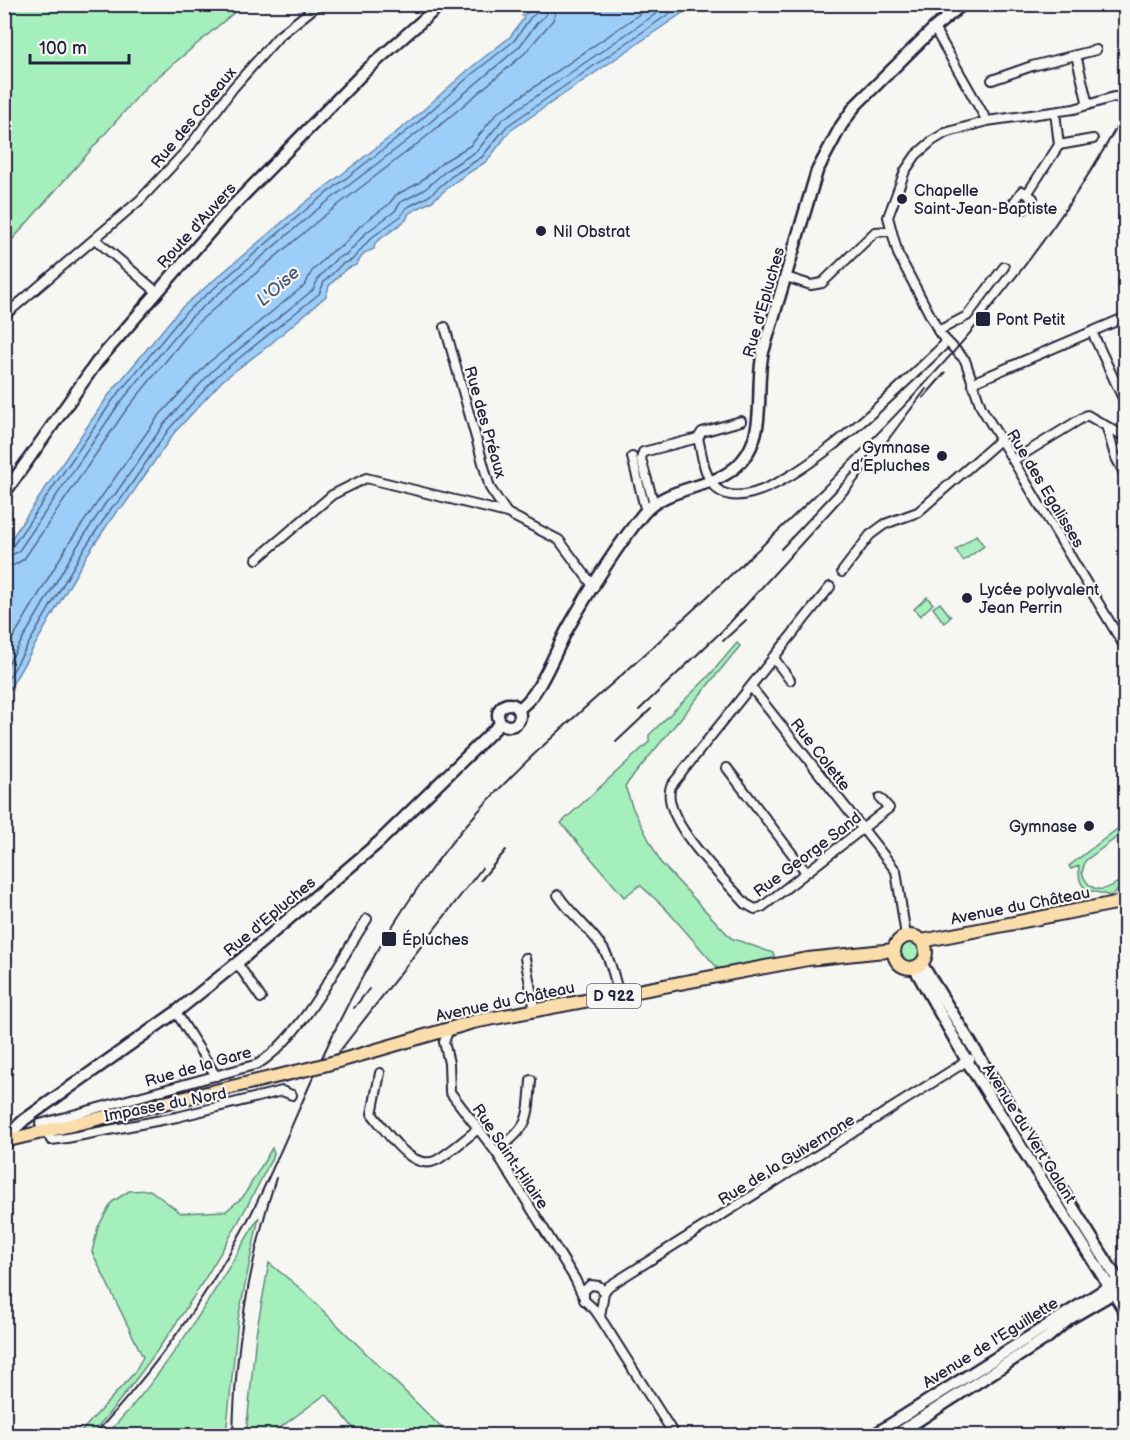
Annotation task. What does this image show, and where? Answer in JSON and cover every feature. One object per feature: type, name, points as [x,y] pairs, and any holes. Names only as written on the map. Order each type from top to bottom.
[{"type":"main road","name":"Avenue du Château","points":[[921,956],[1125,902]]},
{"type":"main road","name":"Avenue du Château","points":[[921,956],[945,942],[1125,910]]},
{"type":"main road","points":[[906,936],[912,936],[921,956],[901,965],[894,950],[896,944],[906,936]]},
{"type":"main road","name":"Avenue du Château","points":[[43,1130],[312,1068],[450,1028],[808,959],[894,950]]},
{"type":"main road","name":"D 922","points":[[4,1140],[27,1137],[43,1130]]},
{"type":"street","name":"Rue des Coteaux","points":[[4,316],[140,200],[187,150],[233,88],[279,36],[319,4]]},
{"type":"street","name":"Route d'Auvers","points":[[4,494],[97,362],[157,292],[296,140],[396,41],[441,4]]},
{"type":"street","name":"Rue d'Epluches","points":[[518,709],[524,706],[536,689],[568,627],[646,512],[666,496],[711,483],[732,470],[753,444],[758,418],[760,363],[817,171],[841,126],[855,106],[934,28],[963,4]]},
{"type":"street","points":[[934,28],[987,121]]},
{"type":"street","points":[[992,80],[1032,66],[1096,50]]},
{"type":"street","points":[[1076,55],[1088,105]]},
{"type":"street","points":[[786,277],[811,285],[822,283],[888,218],[900,181],[916,155],[945,133],[987,121],[1055,112],[1114,97],[1125,99]]},
{"type":"street","points":[[1027,194],[1059,145],[1055,112]]},
{"type":"street","points":[[1059,145],[1093,139]]},
{"type":"street","name":"Rue des Egalisses","points":[[888,218],[898,254],[938,331],[965,360],[979,402],[1000,440],[1125,649]]},
{"type":"street","points":[[876,232],[890,231]]},
{"type":"street","points":[[95,239],[157,292]]},
{"type":"street","points":[[938,331],[967,316],[1004,267]]},
{"type":"street","points":[[972,383],[1125,317]]},
{"type":"street","name":"Rue des Préaux","points":[[445,327],[487,479],[507,513]]},
{"type":"street","points":[[1092,332],[1125,405]]},
{"type":"street","points":[[698,438],[711,483],[718,490],[731,496],[759,492],[772,487],[799,470],[877,411],[947,342]]},
{"type":"street","points":[[1014,460],[1087,415],[1107,428],[1122,435],[1125,434]]},
{"type":"street","points":[[654,504],[641,459],[643,452],[698,438],[702,432],[741,421]]},
{"type":"street","points":[[1107,428],[1115,456],[1125,477]]},
{"type":"street","points":[[842,572],[870,535],[885,524],[918,512],[1000,440]]},
{"type":"street","points":[[632,457],[646,512]]},
{"type":"street","points":[[257,559],[332,495],[366,478],[507,513],[559,540],[594,587]]},
{"type":"street","name":"Rue George Sand","points":[[830,587],[671,786],[669,801],[685,834],[746,904],[755,909],[762,907],[889,808],[880,798]]},
{"type":"street","points":[[774,657],[790,680]]},
{"type":"street","name":"Rue Colette","points":[[751,687],[896,871],[906,936]]},
{"type":"street","points":[[508,704],[518,709],[520,719],[515,725],[508,727],[501,723],[498,717],[502,707],[508,704]]},
{"type":"street","name":"Rue d'Epluches","points":[[4,1140],[35,1113],[176,1012],[237,963],[379,842],[501,723]]},
{"type":"street","points":[[728,768],[806,872]]},
{"type":"street","points":[[558,895],[571,914],[595,938],[605,952],[619,995]]},
{"type":"street","name":"Rue de la Gare","points":[[43,1130],[258,1064],[271,1056],[287,1038],[337,969],[367,919]]},
{"type":"street","name":"Avenue du Vert Galant","points":[[921,956],[972,1058],[1120,1286],[1125,1313]]},
{"type":"street","points":[[525,958],[535,1011]]},
{"type":"street","points":[[237,963],[261,998]]},
{"type":"street","points":[[176,1012],[216,1076]]},
{"type":"street","points":[[432,1033],[444,1042],[450,1028]]},
{"type":"street","name":"Rue Saint-Hilaire","points":[[444,1042],[449,1063],[450,1092],[496,1152],[575,1279],[583,1296],[600,1317],[675,1436]]},
{"type":"street","name":"Rue de la Guivernone","points":[[605,1289],[972,1058]]},
{"type":"street","points":[[380,1073],[372,1114],[412,1158],[423,1161],[437,1160],[478,1129]]},
{"type":"street","points":[[496,1152],[520,1132],[529,1114],[531,1080]]},
{"type":"street","name":"Impasse du Nord","points":[[43,1130],[51,1140],[67,1138],[177,1117],[282,1092],[292,1095]]},
{"type":"street","points":[[35,1113],[43,1130]]},
{"type":"street","points":[[27,1137],[26,1130],[35,1113]]},
{"type":"street","points":[[575,1279],[581,1283],[605,1289],[600,1317]]},
{"type":"street","points":[[583,1296],[586,1288],[592,1285]]},
{"type":"street","name":"Avenue de l'Eguillette","points":[[872,1436],[1120,1286]]},
{"type":"street","name":"Avenue de l'Eguillette","points":[[894,1436],[1120,1286]]},
{"type":"street","points":[[591,1306],[601,1304]]},
{"type":"green space","points":[[4,5],[243,5],[146,87],[5,248]]},
{"type":"green space","points":[[976,535],[984,546],[963,561],[956,550]]},
{"type":"green space","points":[[927,597],[933,604],[920,616],[914,609]]},
{"type":"green space","points":[[940,603],[951,617],[944,623],[933,608]]},
{"type":"green space","points":[[737,643],[740,646],[625,786],[633,809],[661,863],[731,938],[773,953],[776,960],[721,972],[665,908],[640,885],[624,897],[561,823],[649,742],[649,735],[708,677]]},
{"type":"green space","points":[[1125,823],[1125,831],[1085,861],[1082,873],[1086,881],[1096,889],[1107,888],[1125,877],[1125,884],[1110,896],[1087,889],[1081,882],[1079,866],[1071,869],[1069,866]]},
{"type":"green space","points":[[906,940],[914,940],[921,947],[921,955],[914,962],[906,962],[899,955],[899,947]]},
{"type":"green space","points":[[272,1148],[274,1154],[255,1192],[192,1300],[144,1369],[91,1435],[78,1435],[134,1373],[143,1357],[92,1252],[98,1227],[112,1202],[129,1191],[150,1190],[181,1213],[226,1211],[243,1197]]},
{"type":"green space","points":[[259,1217],[238,1319],[226,1435],[106,1435],[150,1385],[170,1358]]},
{"type":"green space","points":[[269,1263],[301,1289],[449,1435],[359,1435],[326,1394],[270,1435],[246,1435],[256,1334]]},
{"type":"water","name":"L'Oise","points":[[539,5],[694,5],[510,131],[487,161],[456,181],[432,201],[409,213],[406,220],[375,243],[374,249],[364,253],[356,265],[346,269],[329,286],[326,296],[268,346],[223,380],[174,433],[123,507],[118,509],[87,555],[5,697],[5,548],[108,396],[180,309],[306,202],[412,120],[468,70],[510,37],[524,18],[522,16]]},
{"type":"railway","points":[[93,1436],[116,1411],[180,1330],[235,1244],[261,1194],[351,998],[381,945],[430,870],[471,819],[521,767],[786,524],[913,397],[973,330],[1029,260],[1080,187],[1126,110]]},
{"type":"railway","points":[[923,398],[945,373]]},
{"type":"railway","points":[[639,710],[724,629],[852,488],[926,389]]},
{"type":"railway","points":[[781,549],[874,450]]},
{"type":"railway","points":[[723,641],[746,620]]},
{"type":"railway","points":[[616,742],[651,709]]},
{"type":"railway","points":[[481,880],[506,850]]},
{"type":"railway","points":[[339,1052],[482,868]]},
{"type":"railway","points":[[354,1008],[369,989]]},
{"type":"railway","points":[[233,1436],[234,1403],[245,1306],[258,1241],[276,1178]]},
{"type":"place","name":"Chapelle Saint-Jean-Baptiste","points":[[902,199]]},
{"type":"place","name":"Nil Obstrat","points":[[541,231]]},
{"type":"place","name":"Pont Petit","points":[[983,319]]},
{"type":"place","name":"Gymnase d’Epluches","points":[[942,456]]},
{"type":"place","name":"Lycée polyvalent Jean Perrin","points":[[967,598]]},
{"type":"place","name":"Gymnase","points":[[1089,826]]},
{"type":"place","name":"Épluches","points":[[389,939]]}]
